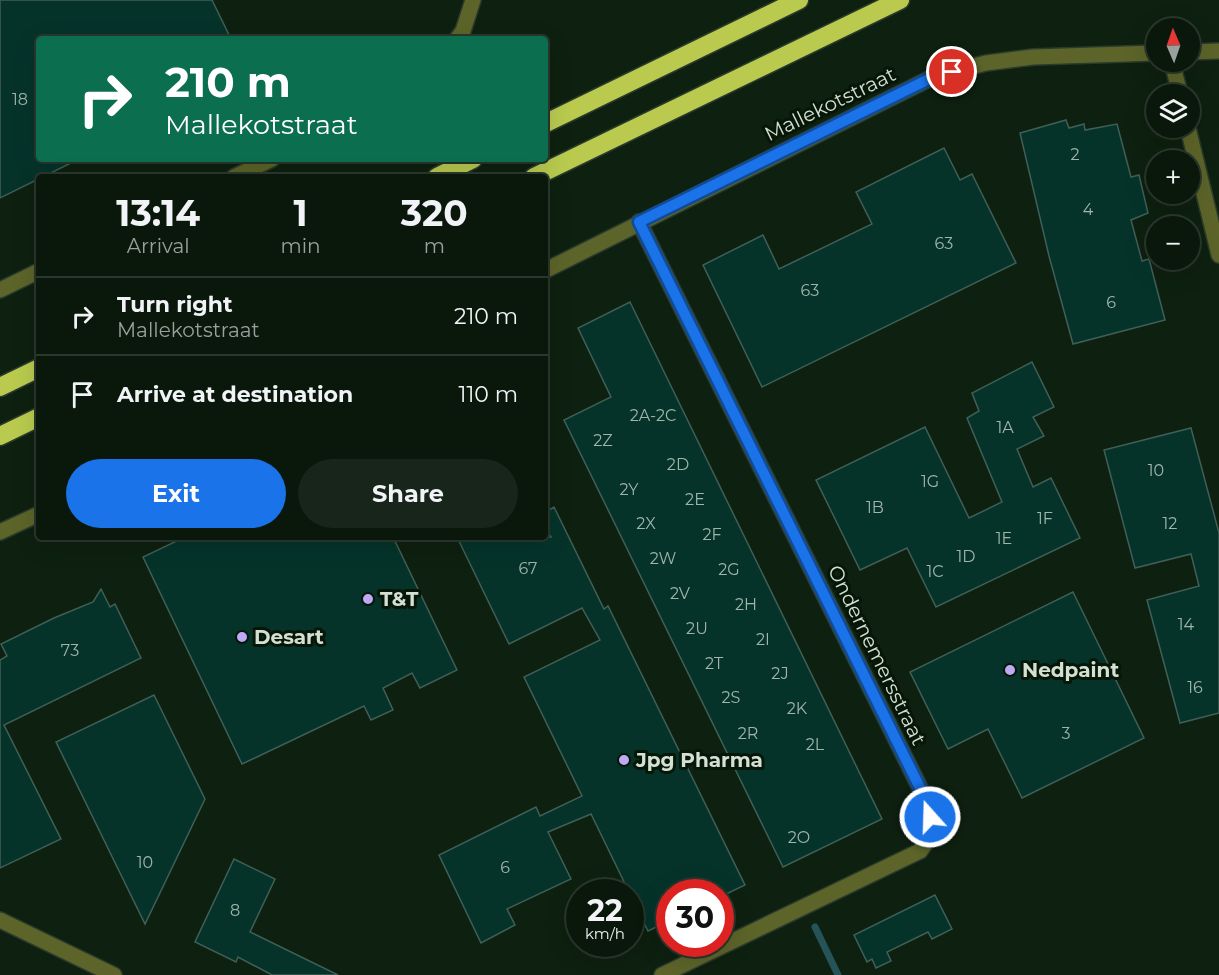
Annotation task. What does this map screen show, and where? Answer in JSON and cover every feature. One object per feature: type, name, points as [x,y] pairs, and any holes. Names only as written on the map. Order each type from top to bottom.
[{"type":"highway","points":[[548,122],[799,0]]},
{"type":"highway","points":[[540,174],[900,0]]},
{"type":"highway","points":[[442,174],[467,162]]},
{"type":"highway","points":[[0,387],[36,369]]},
{"type":"highway","points":[[0,436],[36,418]]},
{"type":"street","points":[[459,36],[473,0]]},
{"type":"street","points":[[1200,52],[1219,51]]},
{"type":"street","name":"Mallekotstraat","points":[[548,269],[935,76],[986,63],[1033,57],[1146,53]]},
{"type":"street","points":[[1190,138],[1219,255]]},
{"type":"street","points":[[240,174],[266,162]]},
{"type":"street","name":"Ondernemersstraat","points":[[639,222],[928,804],[933,830],[929,841],[920,851],[662,975]]},
{"type":"street","points":[[0,290],[36,272]]},
{"type":"street","points":[[0,532],[36,515]]},
{"type":"street","points":[[0,920],[114,975]]},
{"type":"building","points":[[0,0],[212,0],[230,36],[36,36],[36,162],[73,162],[49,174],[36,174],[36,180],[0,198]]},
{"type":"building","points":[[1066,120],[1069,128],[1084,124],[1085,130],[1117,124],[1131,177],[1139,175],[1148,213],[1131,220],[1142,261],[1146,260],[1146,270],[1152,270],[1165,320],[1073,344],[1049,256],[1020,133]]},
{"type":"building","points":[[944,148],[960,180],[972,174],[1016,263],[762,387],[703,265],[763,235],[779,269],[872,224],[856,192]]},
{"type":"building","points":[[630,302],[882,819],[783,867],[564,420],[611,397],[578,328]]},
{"type":"building","points":[[1032,362],[1054,407],[1033,417],[1044,436],[1017,449],[1033,487],[1051,478],[1080,538],[936,607],[907,548],[860,570],[816,480],[925,427],[969,518],[1002,502],[967,418],[979,411],[972,393]]},
{"type":"building","points":[[1191,428],[1219,533],[1219,713],[1180,723],[1147,600],[1199,586],[1191,554],[1135,568],[1104,450]]},
{"type":"building","points":[[554,507],[604,609],[608,606],[745,885],[734,890],[734,879],[656,879],[656,927],[648,931],[644,923],[644,879],[623,879],[591,814],[548,832],[571,879],[566,879],[566,881],[507,909],[515,925],[481,943],[439,855],[536,807],[540,816],[582,796],[524,677],[600,640],[582,608],[509,644],[458,540],[548,540],[548,537],[551,537],[548,533],[548,511]]},
{"type":"building","points":[[179,540],[394,540],[457,670],[420,688],[412,673],[383,688],[393,710],[371,720],[364,706],[242,764],[143,557]]},
{"type":"building","points":[[101,589],[110,607],[115,604],[141,658],[4,725],[61,839],[0,868],[0,660],[7,656],[1,644],[93,602]]},
{"type":"building","points":[[1073,592],[1144,738],[1022,798],[988,729],[948,749],[910,672]]},
{"type":"building","points":[[154,695],[205,799],[145,924],[56,742]]},
{"type":"building","points":[[234,859],[275,879],[250,932],[338,975],[272,975],[238,957],[236,962],[195,942]]},
{"type":"building","points":[[935,895],[952,929],[932,939],[928,932],[887,952],[891,961],[876,968],[872,959],[867,962],[854,935]]},
{"type":"waterway","points":[[815,927],[838,975]]},
{"type":"place","name":"T&T","points":[[368,599]]},
{"type":"place","name":"Desart","points":[[242,637]]},
{"type":"place","name":"Nedpaint","points":[[1010,670]]},
{"type":"place","name":"Jpg Pharma","points":[[624,760]]},
{"type":"route","points":[[930,817],[928,804],[639,222],[935,76],[952,72]]}]
